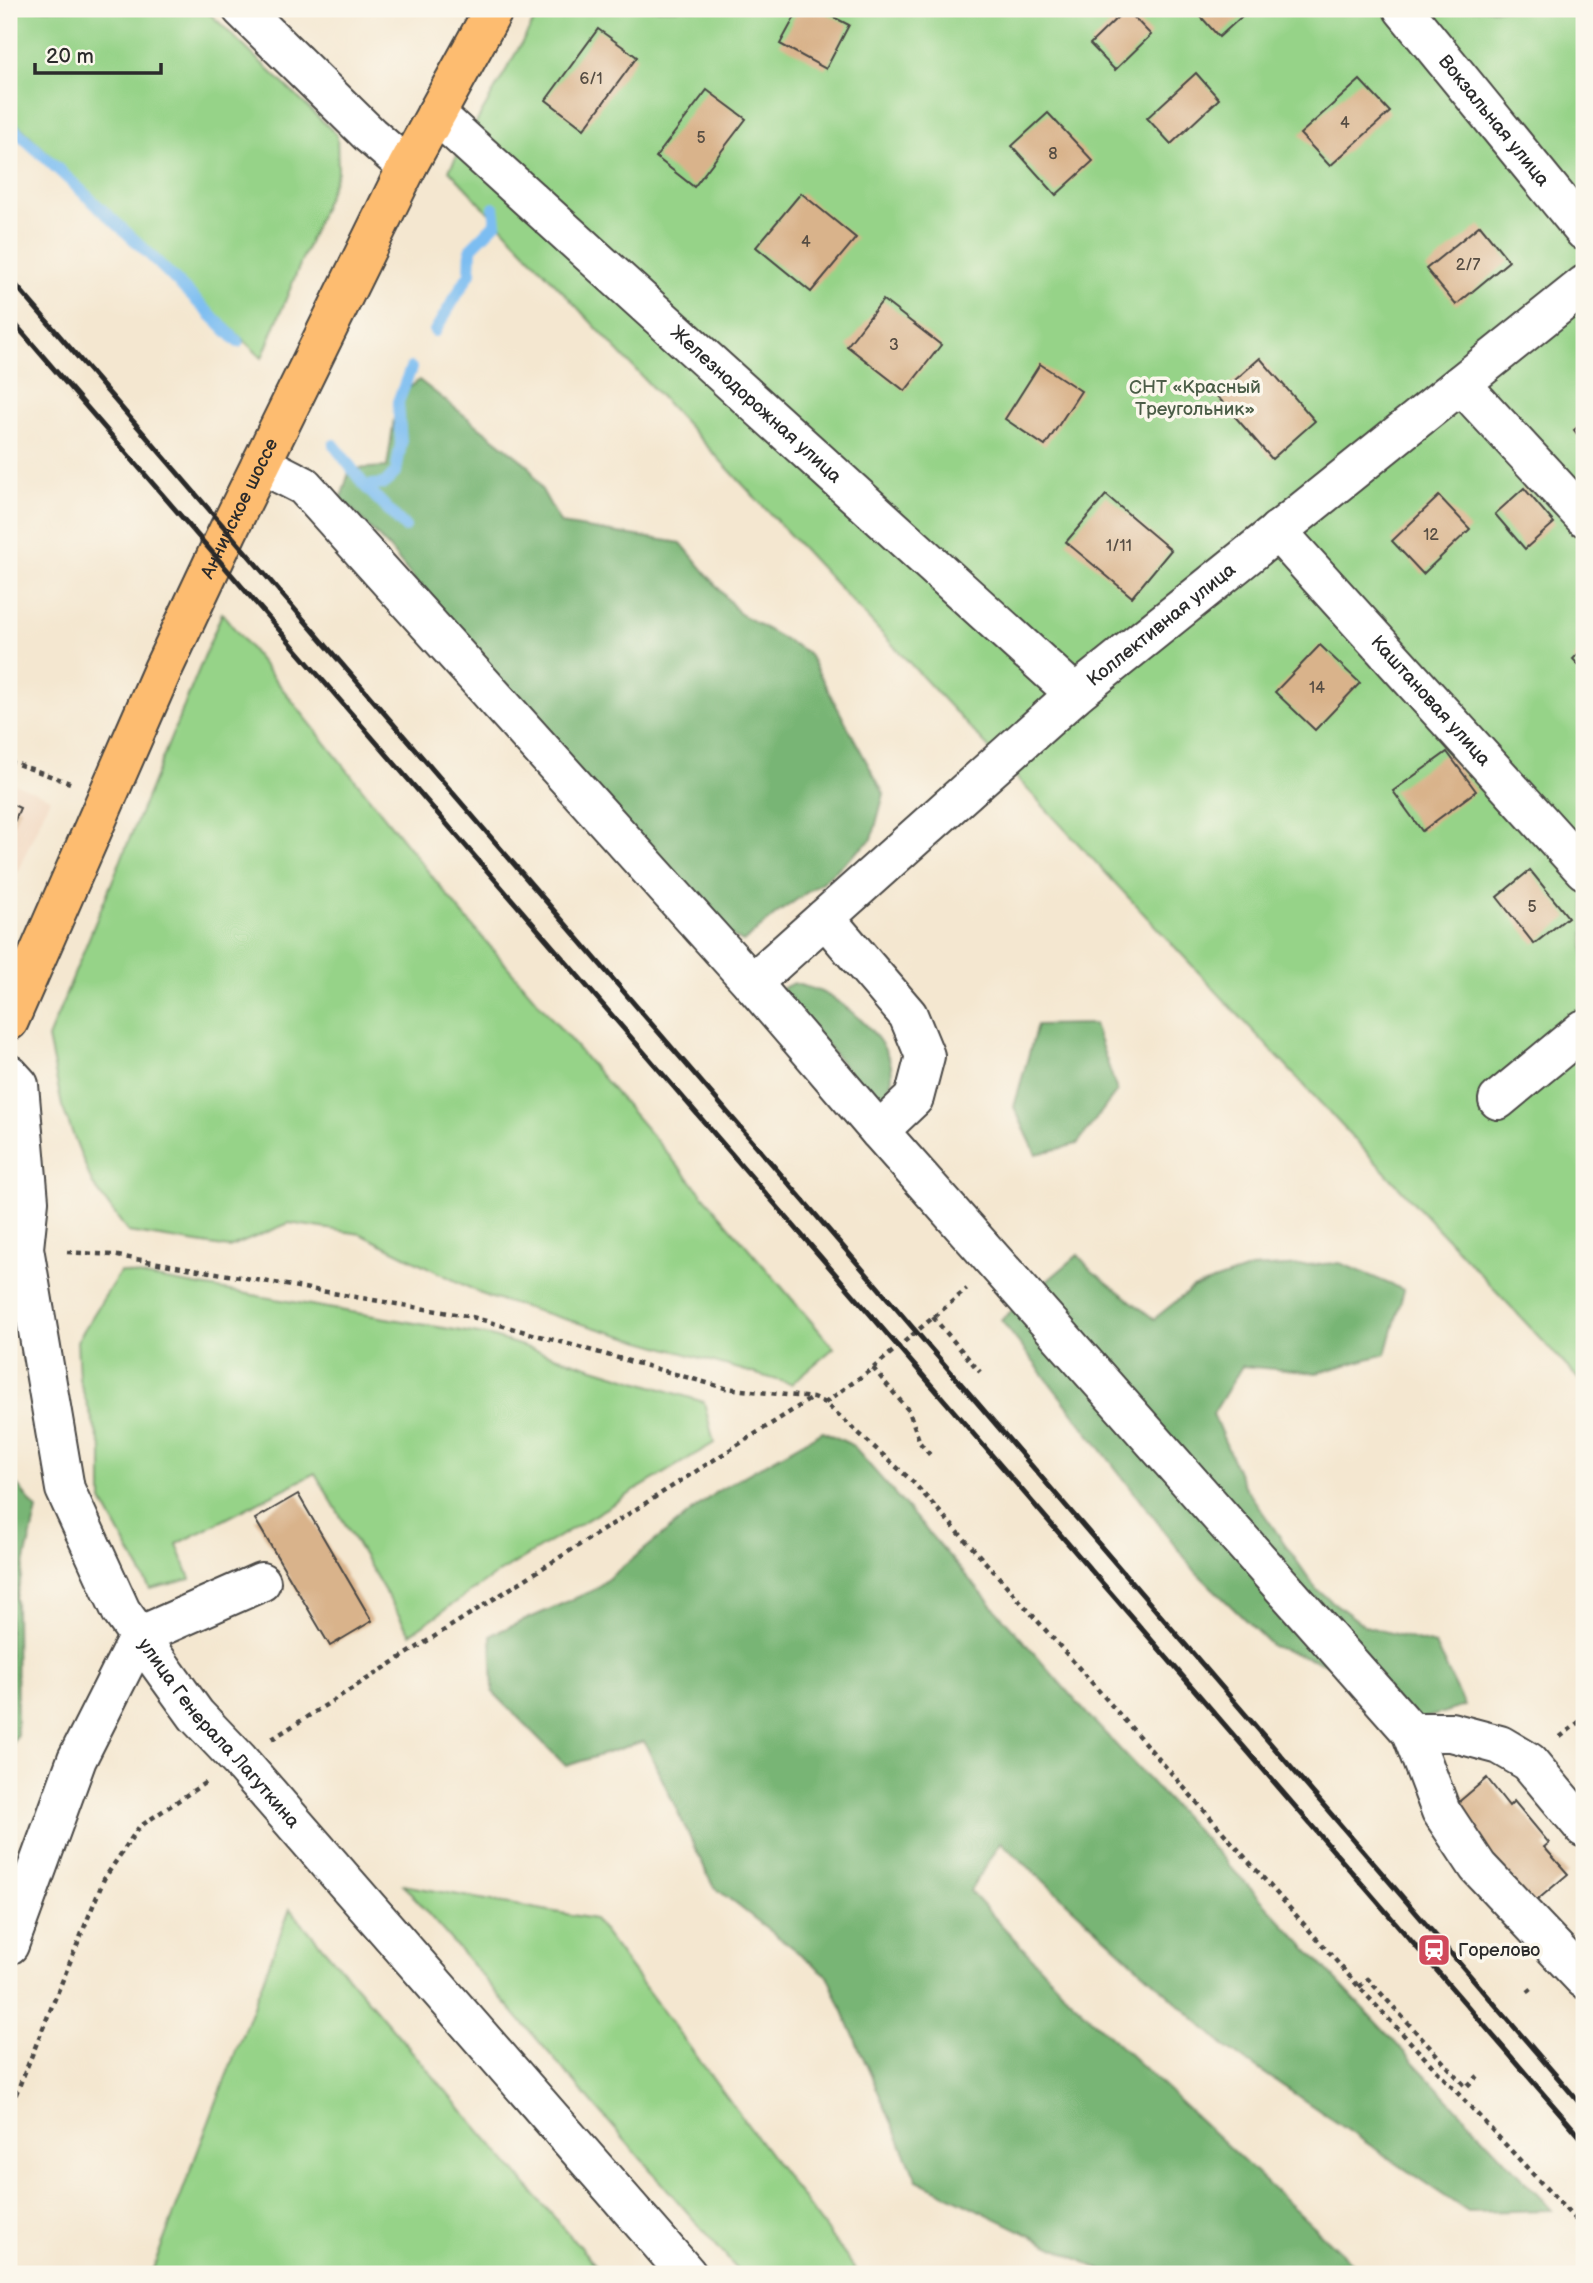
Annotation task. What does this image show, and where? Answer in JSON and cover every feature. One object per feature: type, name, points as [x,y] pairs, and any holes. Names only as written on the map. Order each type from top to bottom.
[{"type":"main road","name":"Аннинское шоссе","points":[[9,1021],[163,669],[261,464],[407,167],[494,9]]},
{"type":"street","points":[[242,9],[370,135],[407,167]]},
{"type":"street","name":"Вокзальная улица","points":[[1403,9],[1584,231]]},
{"type":"street","name":"Железнодорожная улица","points":[[436,114],[1075,694]]},
{"type":"street","name":"Коллективная улица","points":[[752,983],[1075,694],[1584,285]]},
{"type":"street","points":[[1461,384],[1584,517]]},
{"type":"street","points":[[261,464],[304,486],[752,983],[1411,1732],[1441,1811],[1478,1867],[1584,1979]]},
{"type":"street","name":"Каштановая улица","points":[[1277,531],[1584,870]]},
{"type":"street","points":[[825,918],[908,1015],[925,1056],[914,1097],[879,1130]]},
{"type":"street","points":[[1498,1100],[1584,1029]]},
{"type":"street","name":"улица Генерала Лагуткина","points":[[9,1074],[19,1085],[29,1201],[16,1249],[65,1489],[121,1611],[196,1715],[239,1760],[687,2274]]},
{"type":"street","points":[[9,1945],[77,1759],[139,1636],[261,1582]]},
{"type":"street","points":[[1411,1732],[1451,1732],[1500,1745],[1529,1762],[1584,1828]]},
{"type":"path","points":[[9,761],[81,788]]},
{"type":"path","points":[[16,1249],[112,1255],[472,1317],[725,1388],[813,1398],[825,1403],[919,1489],[1359,1987],[1584,2229]]},
{"type":"path","points":[[825,1403],[873,1368],[971,1286]]},
{"type":"path","points":[[933,1317],[980,1372]]},
{"type":"path","points":[[873,1368],[909,1411],[920,1443],[931,1456]]},
{"type":"path","points":[[9,2102],[16,2094],[104,1879],[139,1827],[239,1760],[813,1398]]},
{"type":"path","points":[[1359,1987],[1368,1979],[1466,2087],[1478,2076]]},
{"type":"shaded area","points":[[9,781],[50,798],[9,891]]},
{"type":"green space","points":[[9,9],[205,9],[337,135],[338,171],[262,358],[9,116]]},
{"type":"green space","name":"СНТ «Красный Треугольник»","points":[[541,9],[1584,9],[1584,1385],[449,170]]},
{"type":"green space","points":[[419,380],[528,465],[561,524],[681,543],[739,613],[808,653],[884,794],[872,839],[822,882],[776,914],[743,942],[710,923],[440,612],[389,548],[341,498],[350,469],[387,467],[397,398]]},
{"type":"green space","points":[[222,613],[459,910],[834,1348],[791,1384],[488,1297],[361,1234],[289,1223],[229,1248],[128,1232],[92,1183],[62,1106],[48,1038]]},
{"type":"green space","points":[[793,983],[834,999],[850,1010],[879,1040],[888,1057],[892,1073],[888,1089],[875,1104],[781,989]]},
{"type":"green space","points":[[1094,1024],[1117,1091],[1077,1144],[1036,1154],[1014,1107],[1037,1025]]},
{"type":"green space","points":[[1078,1255],[1091,1270],[1154,1319],[1193,1288],[1251,1268],[1340,1263],[1404,1290],[1386,1354],[1317,1373],[1242,1366],[1213,1414],[1243,1484],[1317,1590],[1365,1626],[1435,1645],[1465,1706],[1416,1721],[1343,1669],[1272,1646],[1196,1572],[1001,1320]]},
{"type":"green space","points":[[120,1272],[490,1336],[704,1402],[714,1443],[492,1577],[410,1634],[315,1473],[177,1544],[190,1579],[150,1589],[102,1501],[102,1450],[79,1379],[77,1341]]},
{"type":"green space","points":[[823,1431],[852,1445],[1087,1714],[1552,2210],[1468,2212],[1226,2047],[1001,1842],[970,1891],[1068,1997],[1364,2274],[1109,2274],[917,2180],[827,1975],[713,1886],[644,1741],[566,1766],[493,1692],[491,1635],[594,1590],[716,1492]]},
{"type":"green space","points":[[9,1475],[37,1510],[16,1598],[17,1735],[9,1752]]},
{"type":"green space","points":[[403,1885],[594,1919],[859,2274],[741,2274]]},
{"type":"green space","points":[[290,1909],[603,2274],[151,2274]]},
{"type":"building","points":[[799,9],[818,9],[849,25],[826,69],[780,44]]},
{"type":"building","points":[[1126,9],[1151,35],[1115,70],[1090,44]]},
{"type":"building","points":[[1194,9],[1250,9],[1219,37]]},
{"type":"building","points":[[598,29],[637,57],[584,129],[546,100]]},
{"type":"building","points":[[1196,73],[1219,99],[1171,144],[1147,118]]},
{"type":"building","points":[[1360,80],[1390,112],[1330,166],[1300,134]]},
{"type":"building","points":[[707,90],[746,119],[694,187],[656,157]]},
{"type":"building","points":[[1048,113],[1093,161],[1056,195],[1012,146]]},
{"type":"building","points":[[801,193],[856,238],[811,292],[756,247]]},
{"type":"building","points":[[1480,225],[1509,261],[1456,305],[1426,269]]},
{"type":"building","points":[[883,300],[941,345],[905,391],[847,346]]},
{"type":"building","points":[[1260,358],[1315,421],[1272,459],[1217,396]]},
{"type":"building","points":[[1040,364],[1081,391],[1045,446],[1005,419]]},
{"type":"building","points":[[1584,422],[1584,443],[1574,430]]},
{"type":"building","points":[[1524,488],[1554,523],[1525,549],[1495,514]]},
{"type":"building","points":[[1106,495],[1171,550],[1132,597],[1066,542]]},
{"type":"building","points":[[1439,496],[1470,529],[1423,574],[1392,541]]},
{"type":"building","points":[[1320,645],[1360,683],[1315,730],[1275,692]]},
{"type":"building","points":[[1584,648],[1584,671],[1573,659]]},
{"type":"building","points":[[1447,752],[1476,791],[1422,831],[1393,791]]},
{"type":"building","points":[[9,803],[20,808],[9,834]]},
{"type":"building","points":[[1530,870],[1568,917],[1534,944],[1497,897]]},
{"type":"building","points":[[298,1494],[372,1621],[330,1646],[255,1519]]},
{"type":"building","points":[[1487,1778],[1509,1806],[1514,1801],[1549,1843],[1544,1847],[1568,1874],[1529,1907],[1448,1811]]},
{"type":"waterway","points":[[9,124],[141,246],[238,342]]},
{"type":"waterway","points":[[435,331],[470,273],[471,248],[496,223],[494,208]]},
{"type":"waterway","points":[[365,486],[384,484],[396,472],[401,443],[398,402],[411,368]]},
{"type":"waterway","points":[[334,445],[365,486],[405,527]]},
{"type":"railway","points":[[9,277],[1584,2108]]},
{"type":"railway","points":[[9,317],[1584,2141]]},
{"type":"place","name":"Горелово","points":[[1434,1950]]}]
